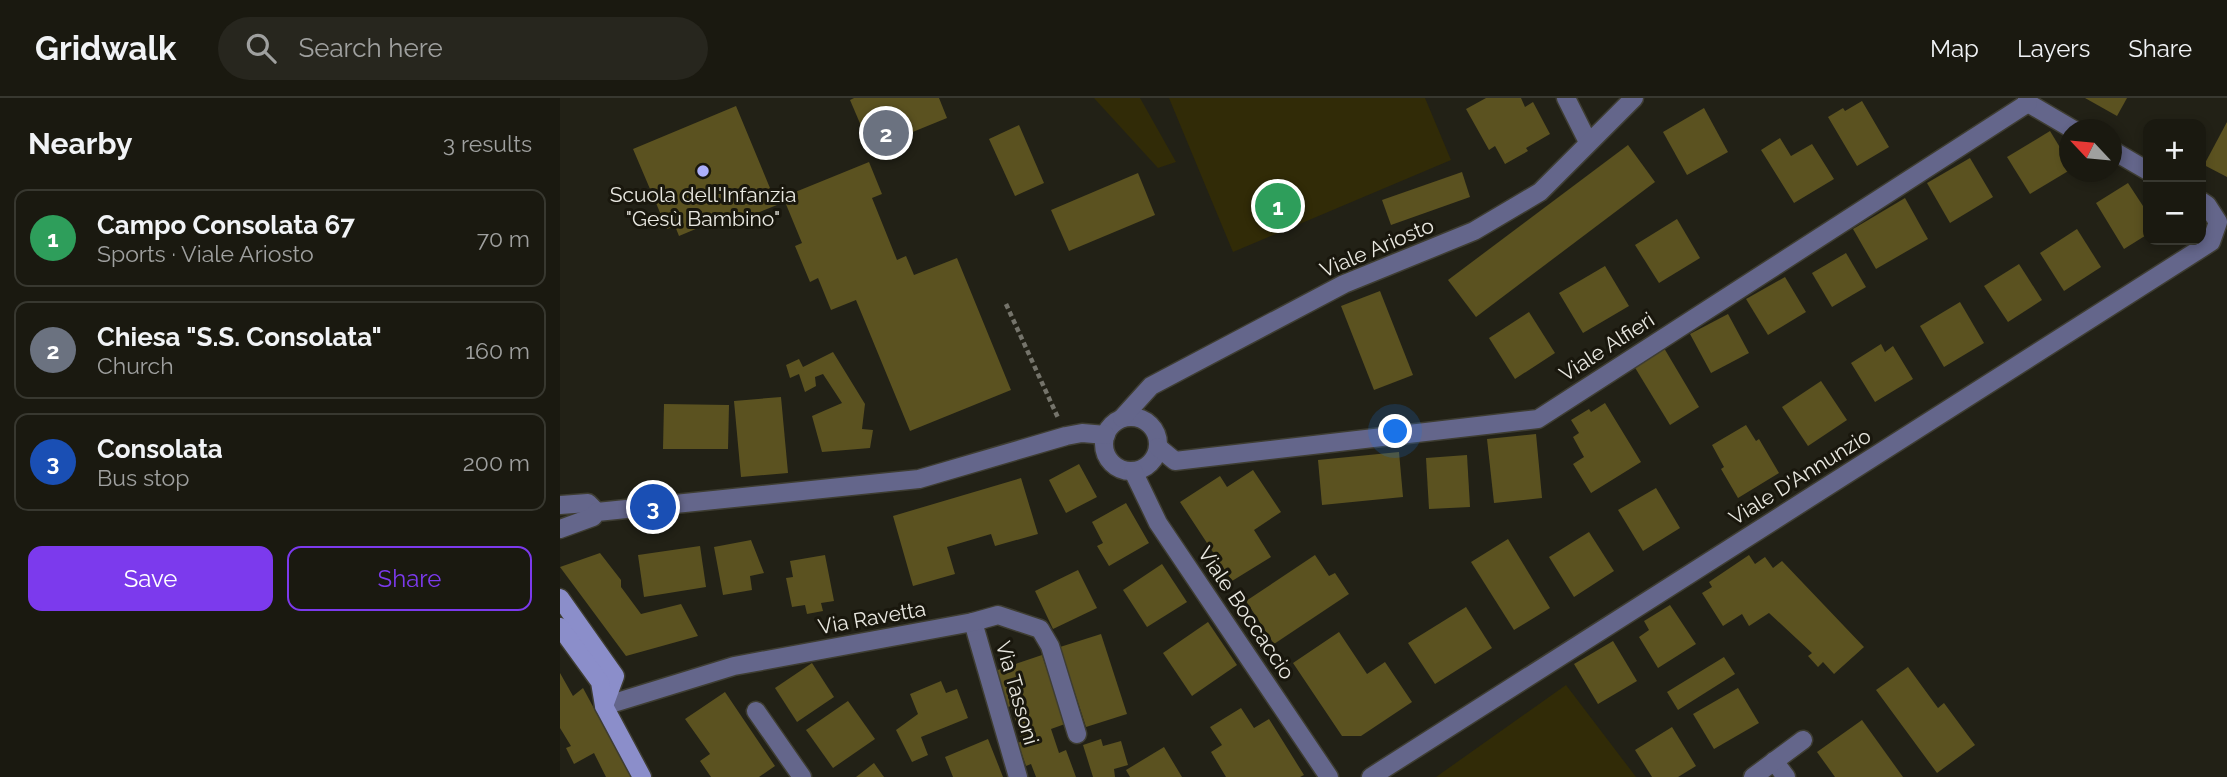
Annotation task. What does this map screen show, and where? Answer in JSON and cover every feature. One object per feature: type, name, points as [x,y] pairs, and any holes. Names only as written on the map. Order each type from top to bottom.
[{"type":"main road","points":[[560,598],[615,676],[604,706]]},
{"type":"main road","points":[[560,627],[600,682],[604,706],[642,777]]},
{"type":"street","points":[[1566,98],[1588,142]]},
{"type":"street","name":"Viale Ariosto","points":[[1122,418],[1152,386],[1344,284],[1474,231],[1540,192],[1634,98]]},
{"type":"street","points":[[2028,101],[2059,121]]},
{"type":"street","name":"Viale Alfieri","points":[[1158,447],[1175,461],[1538,419],[2028,101]]},
{"type":"street","points":[[2122,156],[2143,168]]},
{"type":"street","name":"Viale D'Annunzio","points":[[1371,777],[2211,242],[2218,222],[2206,204]]},
{"type":"street","points":[[1135,417],[1149,424],[1157,437],[1158,447],[1153,460],[1143,468],[1133,471],[1124,470],[1109,460],[1104,444],[1111,425],[1122,418],[1135,417]]},
{"type":"street","points":[[560,529],[593,517],[597,512],[919,479],[1066,436],[1082,433],[1106,435]]},
{"type":"street","name":"Viale Boccaccio","points":[[1133,471],[1158,523],[1329,777]]},
{"type":"street","points":[[560,505],[588,503],[597,512]]},
{"type":"street","name":"Via Ravetta","points":[[604,706],[734,666],[973,622],[998,615],[1040,629],[1050,646],[1077,734]]},
{"type":"street","name":"Via Tassoni","points":[[973,622],[1018,777]]},
{"type":"street","points":[[757,711],[802,777]]},
{"type":"street","points":[[1753,777],[1803,740]]},
{"type":"street","points":[[1774,761],[1786,777]]},
{"type":"path","points":[[1006,304],[1066,436]]},
{"type":"shaded area","points":[[1094,98],[1140,98],[1176,162],[1158,168]]},
{"type":"shaded area","points":[[1169,98],[1425,98],[1451,160],[1233,252]]},
{"type":"shaded area","points":[[1566,685],[1636,777],[1436,777]]},
{"type":"building","points":[[939,98],[947,118],[871,149],[850,100]]},
{"type":"building","points":[[1486,98],[1521,98],[1525,107],[1533,102],[1550,134],[1505,164],[1495,146],[1489,150],[1466,109]]},
{"type":"building","points":[[2085,98],[2127,98],[2117,116]]},
{"type":"building","points":[[1862,101],[1889,147],[1857,166],[1828,117]]},
{"type":"building","name":"Scuola dell'Infanzia \"Gesù Bambino\"","points":[[736,106],[777,205],[732,223],[729,215],[679,236],[675,226],[667,229],[633,149]]},
{"type":"building","points":[[1704,108],[1728,152],[1687,175],[1663,132]]},
{"type":"building","points":[[2227,122],[2227,177],[2206,166]]},
{"type":"building","points":[[1019,125],[1044,183],[1015,196],[989,139]]},
{"type":"building","points":[[2050,131],[2059,146],[2059,177],[2030,194],[2007,157]]},
{"type":"building","points":[[1780,138],[1791,156],[1812,144],[1834,179],[1794,203],[1761,150]]},
{"type":"building","points":[[1628,145],[1655,182],[1476,317],[1448,280]]},
{"type":"building","points":[[1970,158],[1993,197],[1950,223],[1927,183]]},
{"type":"building","points":[[869,162],[882,194],[872,198],[897,260],[906,256],[914,275],[957,258],[1011,390],[910,431],[856,300],[831,310],[818,278],[810,282],[795,246],[802,243],[783,197]]},
{"type":"building","points":[[1462,172],[1470,197],[1391,225],[1382,200]]},
{"type":"building","points":[[1138,173],[1155,215],[1069,251],[1051,210]]},
{"type":"building","points":[[2128,183],[2143,206],[2143,237],[2124,249],[2096,203]]},
{"type":"building","points":[[1905,198],[1928,239],[1876,269],[1853,229]]},
{"type":"building","points":[[1677,219],[1700,258],[1659,283],[1635,245]]},
{"type":"building","points":[[2077,229],[2101,267],[2064,291],[2040,253]]},
{"type":"building","points":[[1846,253],[1866,287],[1832,307],[1812,273]]},
{"type":"building","points":[[2019,264],[2042,300],[2008,322],[1984,286]]},
{"type":"building","points":[[1605,266],[1629,306],[1583,333],[1559,293]]},
{"type":"building","points":[[1785,277],[1806,312],[1768,335],[1746,299]]},
{"type":"building","points":[[1380,291],[1413,375],[1374,390],[1341,306]]},
{"type":"building","points":[[1960,302],[1984,343],[1944,367],[1920,326]]},
{"type":"building","points":[[1529,312],[1555,353],[1515,379],[1489,338]]},
{"type":"building","points":[[1728,314],[1749,353],[1711,373],[1690,334]]},
{"type":"building","points":[[1881,344],[1885,352],[1893,346],[1913,379],[1875,402],[1851,363]]},
{"type":"building","points":[[1664,348],[1699,407],[1670,425],[1634,366]]},
{"type":"building","points":[[833,352],[865,404],[862,429],[873,430],[870,448],[822,452],[812,416],[842,403],[823,374],[815,377],[816,386],[805,392],[799,374],[790,378],[786,365],[799,359],[803,367]]},
{"type":"building","points":[[1821,381],[1847,420],[1808,446],[1782,407]]},
{"type":"building","points":[[781,397],[788,473],[741,477],[734,401]]},
{"type":"building","points":[[1605,403],[1641,462],[1591,493],[1573,464],[1584,457],[1573,437],[1579,433],[1571,420]]},
{"type":"building","points":[[664,404],[729,405],[728,449],[663,449]]},
{"type":"building","points":[[1746,425],[1756,441],[1759,439],[1779,473],[1738,498],[1721,469],[1724,467],[1712,445]]},
{"type":"building","points":[[1536,434],[1542,498],[1494,503],[1487,439]]},
{"type":"building","points":[[1399,452],[1403,497],[1322,505],[1318,460]]},
{"type":"building","points":[[1467,455],[1470,507],[1429,509],[1426,458]]},
{"type":"building","points":[[1079,464],[1097,497],[1066,513],[1049,480]]},
{"type":"building","points":[[1253,470],[1281,512],[1254,530],[1271,557],[1232,581],[1180,502],[1220,476],[1227,487]]},
{"type":"building","points":[[1021,478],[1038,534],[995,546],[991,534],[947,547],[955,574],[913,586],[893,516]]},
{"type":"building","points":[[1656,488],[1680,528],[1643,551],[1618,510]]},
{"type":"building","points":[[1126,503],[1149,543],[1109,566],[1097,546],[1103,543],[1092,522]]},
{"type":"building","points":[[1589,532],[1614,571],[1574,597],[1549,557]]},
{"type":"building","points":[[1508,539],[1550,608],[1514,630],[1471,562]]},
{"type":"building","points":[[751,540],[764,573],[750,576],[752,590],[723,595],[714,547]]},
{"type":"building","points":[[700,546],[706,587],[644,597],[638,555]]},
{"type":"building","points":[[600,553],[621,580],[621,587],[641,614],[681,604],[698,636],[626,656],[560,567]]},
{"type":"building","points":[[825,555],[834,601],[821,603],[823,611],[807,614],[805,605],[792,607],[786,578],[793,577],[790,561]]},
{"type":"building","points":[[1315,555],[1329,576],[1335,573],[1349,594],[1274,644],[1246,601]]},
{"type":"building","points":[[1749,555],[1755,564],[1765,557],[1773,568],[1782,561],[1864,647],[1834,674],[1823,662],[1818,667],[1808,656],[1812,653],[1769,613],[1749,626],[1742,614],[1723,626],[1702,593],[1712,587],[1709,582]]},
{"type":"building","points":[[1162,564],[1187,602],[1147,627],[1123,590]]},
{"type":"building","points":[[1078,570],[1097,608],[1053,629],[1035,591]]},
{"type":"building","points":[[1670,605],[1696,644],[1658,668],[1639,637],[1649,630],[1644,621]]},
{"type":"building","points":[[1466,607],[1492,648],[1435,684],[1408,643]]},
{"type":"building","points":[[1208,622],[1237,665],[1192,696],[1163,653]]},
{"type":"building","points":[[1339,632],[1367,674],[1385,662],[1412,702],[1361,736],[1342,736],[1293,663]]},
{"type":"building","points":[[1101,634],[1127,714],[1086,727],[1060,647]]},
{"type":"building","points":[[1613,641],[1637,681],[1598,704],[1574,664]]},
{"type":"building","points":[[1042,655],[1065,724],[1051,729],[1059,753],[1066,750],[1076,777],[1036,777],[1031,764],[1026,766],[1018,743],[1022,741],[1011,706],[1005,708],[992,672]]},
{"type":"building","points":[[1724,657],[1735,674],[1678,710],[1667,692]]},
{"type":"building","points":[[812,663],[834,697],[797,722],[775,688]]},
{"type":"building","points":[[1908,667],[1938,708],[1944,703],[1975,745],[1937,773],[1876,690]]},
{"type":"building","points":[[560,673],[573,696],[583,688],[631,777],[606,777],[594,753],[574,764],[566,748],[571,746],[560,728]]},
{"type":"building","points":[[941,681],[946,693],[957,689],[968,718],[921,737],[928,755],[912,762],[896,730],[918,714],[910,694]]},
{"type":"building","points":[[1738,688],[1759,723],[1714,749],[1693,714]]},
{"type":"building","points":[[725,692],[775,766],[759,777],[711,777],[700,761],[710,754],[685,719]]},
{"type":"building","points":[[848,701],[875,739],[833,768],[806,730]]},
{"type":"building","points":[[1241,708],[1254,728],[1269,719],[1304,775],[1226,777],[1211,752],[1222,745],[1210,727]]},
{"type":"building","points":[[1862,720],[1903,777],[1835,777],[1817,752]]},
{"type":"building","points":[[1672,727],[1696,766],[1678,777],[1652,777],[1635,750]]},
{"type":"building","points":[[988,739],[1003,777],[953,777],[945,757]]},
{"type":"building","points":[[1101,739],[1103,746],[1121,741],[1128,765],[1114,769],[1115,777],[1093,777],[1083,745]]},
{"type":"building","points":[[1164,747],[1182,777],[1130,777],[1126,770]]},
{"type":"building","points":[[874,763],[884,777],[856,777]]},
{"type":"place","name":"Chiesa \"S.S. Consolata\"","points":[[886,133]]},
{"type":"place","name":"Scuola dell'Infanzia \"Gesù Bambino\"","points":[[703,171]]},
{"type":"place","name":"Campo Consolata 67","points":[[1278,206]]},
{"type":"place","name":"Consolata","points":[[653,507]]}]
